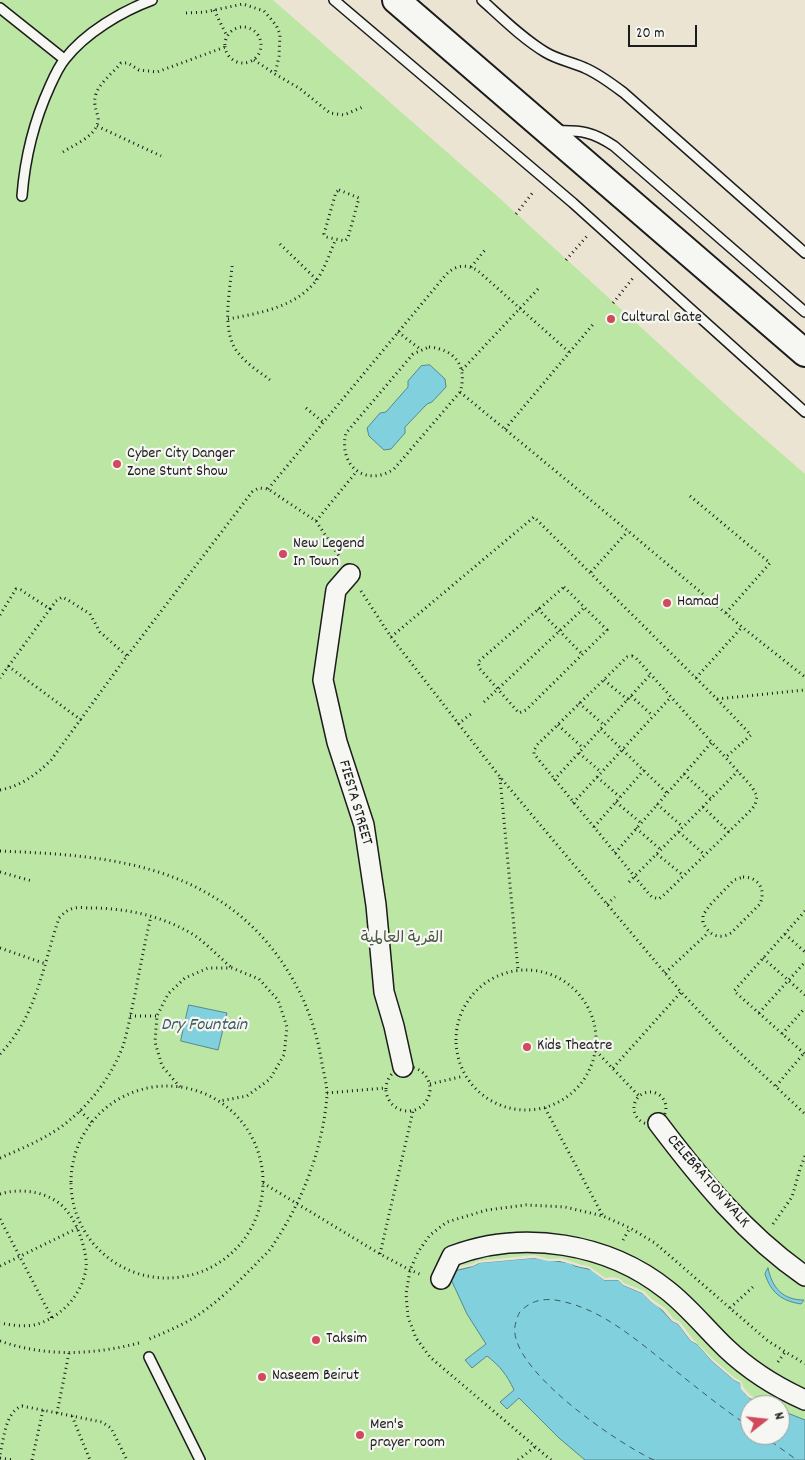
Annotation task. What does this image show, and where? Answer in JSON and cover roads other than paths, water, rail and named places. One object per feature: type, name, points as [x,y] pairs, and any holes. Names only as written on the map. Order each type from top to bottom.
[{"type":"street","points":[[396,0],[805,353]]},
{"type":"street","name":"FIESTA STREET","points":[[350,574],[336,590],[323,680],[337,742],[364,825],[376,906],[384,992],[403,1067]]},
{"type":"street","name":"CELEBRATION WALK","points":[[658,1123],[722,1204],[759,1240],[805,1276]]},
{"type":"street","points":[[441,1280],[452,1256],[478,1248],[502,1244],[548,1244],[579,1248],[596,1253],[651,1278],[683,1304],[739,1360],[765,1379],[805,1400]]},
{"type":"lane","points":[[22,196],[25,164],[35,125],[43,102],[64,59],[97,30],[130,10],[152,0]]},
{"type":"lane","points":[[334,0],[597,225],[805,412]]},
{"type":"lane","points":[[482,0],[544,52],[584,68],[624,93],[805,253]]},
{"type":"lane","points":[[0,8],[64,59]]},
{"type":"lane","points":[[548,131],[572,130],[586,132],[599,136],[614,146],[805,312]]},
{"type":"lane","points":[[149,1357],[200,1460]]},
{"type":"water","points":[[430,365],[445,379],[446,387],[405,427],[405,433],[391,449],[384,450],[369,436],[367,428],[380,413],[386,412],[408,387],[408,381],[421,366]]},
{"type":"water","name":"Dry Fountain","points":[[189,1005],[227,1013],[218,1050],[181,1041]]},
{"type":"water","points":[[534,1258],[570,1263],[592,1270],[604,1280],[618,1280],[623,1285],[642,1293],[672,1321],[678,1324],[691,1341],[697,1344],[712,1361],[740,1383],[746,1395],[740,1395],[740,1445],[790,1445],[790,1414],[805,1420],[805,1460],[585,1460],[559,1438],[519,1398],[507,1409],[500,1402],[514,1390],[506,1375],[487,1356],[472,1368],[465,1360],[486,1344],[467,1314],[448,1273],[472,1267],[479,1263]]},
{"type":"water","points":[[768,1268],[772,1281],[780,1292],[790,1298],[804,1300],[801,1304],[788,1301],[774,1291],[767,1281],[765,1274]]},
{"type":"place","name":"Cultural Gate","points":[[611,319]]},
{"type":"place","name":"Cyber City Danger Zone Stunt Show","points":[[117,464]]},
{"type":"place","name":"New Legend In Town","points":[[283,554]]},
{"type":"place","name":"Hamad","points":[[667,603]]},
{"type":"place","name":"Kids Theatre","points":[[527,1047]]},
{"type":"place","name":"Taksim","points":[[316,1340]]},
{"type":"place","name":"Naseem Beirut","points":[[262,1377]]},
{"type":"place","name":"Men's prayer room","points":[[360,1435]]},
{"type":"park label","name":"القرية العالمية","points":[[402,940]]}]
